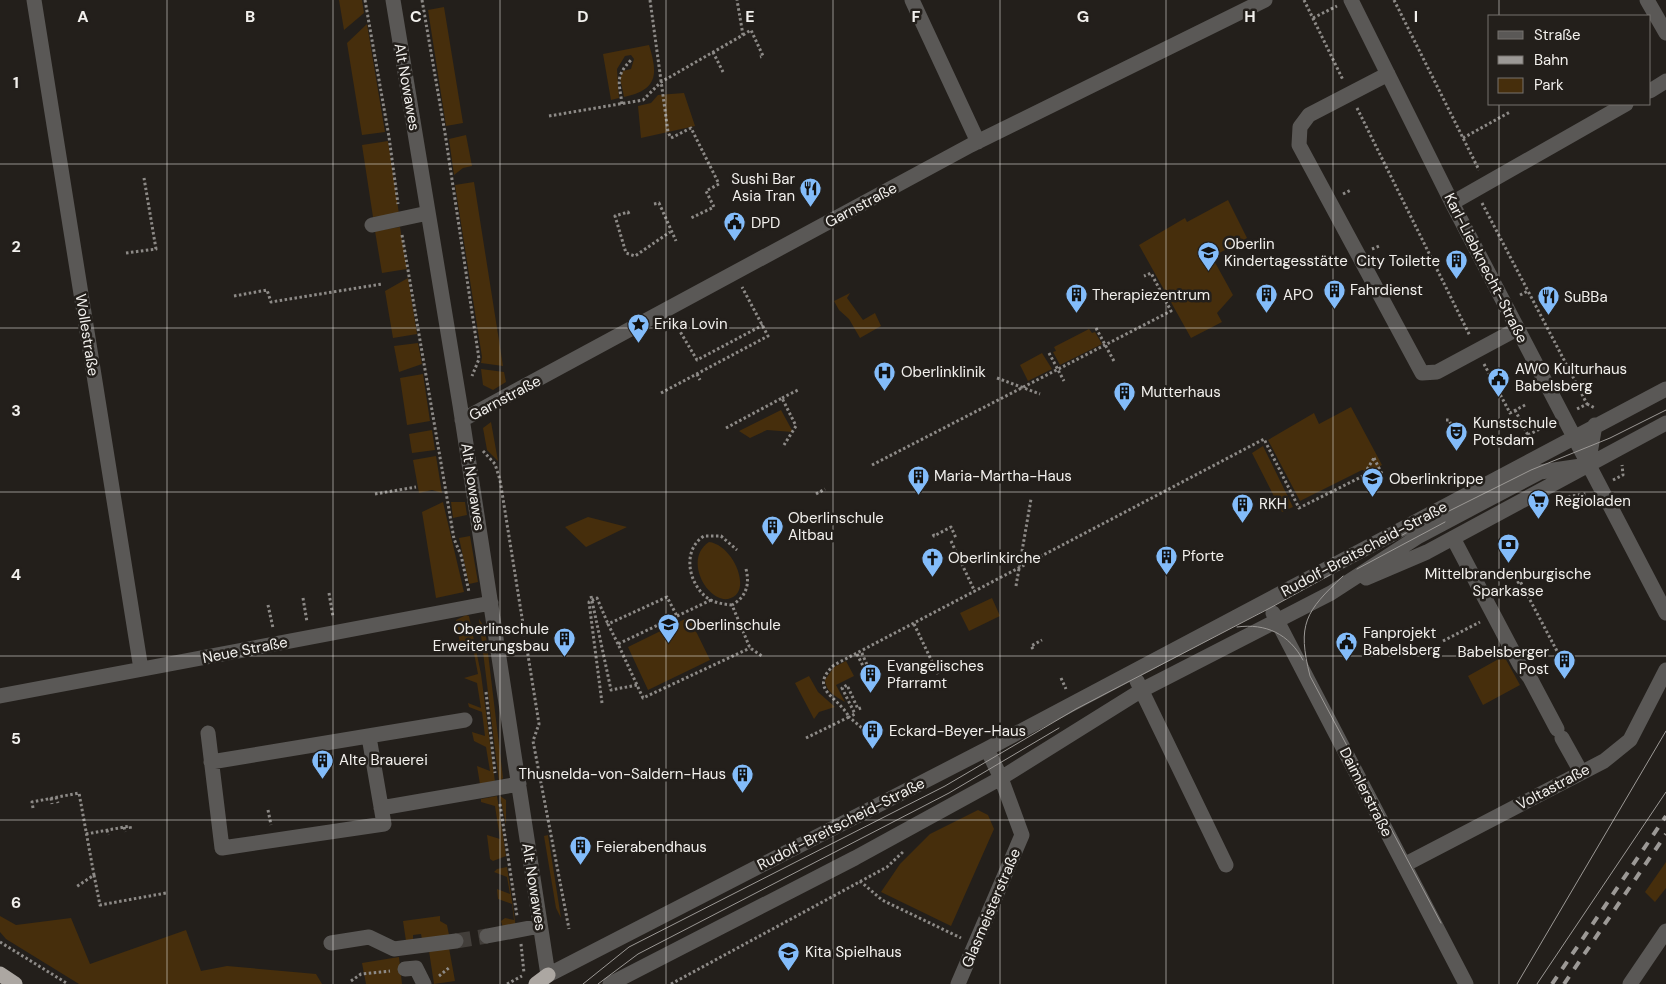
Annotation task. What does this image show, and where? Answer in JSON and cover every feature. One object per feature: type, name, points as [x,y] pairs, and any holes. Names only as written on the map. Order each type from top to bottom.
[{"type":"highway","points":[[0,974],[16,984]]},
{"type":"street","name":"Wollestraße","points":[[34,0],[141,669]]},
{"type":"street","name":"Alt Nowawes","points":[[393,0],[462,420],[540,926],[536,978]]},
{"type":"street","points":[[912,0],[978,142]]},
{"type":"street","name":"Garnstraße","points":[[462,420],[978,142],[1265,0]]},
{"type":"street","points":[[1647,0],[1666,33]]},
{"type":"street","name":"Karl-Liebknecht-Straße","points":[[1344,3],[1388,74],[1452,203],[1666,613]]},
{"type":"street","points":[[1388,74],[1309,116],[1300,127],[1299,145],[1422,373],[1437,372],[1517,329]]},
{"type":"street","points":[[1651,89],[1666,81]]},
{"type":"street","points":[[1452,203],[1624,105]]},
{"type":"street","points":[[372,225],[428,213]]},
{"type":"street","name":"Rudolf-Breitscheid-Straße","points":[[536,978],[987,748],[1573,436],[1666,389]]},
{"type":"street","name":"Rudolf-Breitscheid-Straße","points":[[610,984],[855,858],[1001,778],[1142,690],[1331,593],[1427,552],[1666,423]]},
{"type":"street","points":[[1588,465],[1595,425]]},
{"type":"street","name":"Rudolf-Breitscheid-Straße","points":[[1331,593],[1418,536],[1540,472],[1588,465]]},
{"type":"street","points":[[1453,538],[1520,665],[1530,678],[1581,772]]},
{"type":"street","name":"Daimlerstraße","points":[[1266,601],[1466,984]]},
{"type":"street","name":"Neue Straße","points":[[0,696],[491,603]]},
{"type":"street","name":"Voltastraße","points":[[1404,865],[1604,761],[1630,740],[1666,670]]},
{"type":"street","points":[[1132,671],[1226,865]]},
{"type":"street","points":[[211,762],[365,735],[369,737],[465,720]]},
{"type":"street","points":[[208,733],[222,848],[384,824],[369,737]]},
{"type":"street","name":"Glasmeisterstraße","points":[[958,984],[1022,835],[1001,778],[987,748]]},
{"type":"street","points":[[381,808],[519,784]]},
{"type":"street","points":[[487,936],[540,926]]},
{"type":"street","points":[[1630,984],[1666,931]]},
{"type":"street","points":[[331,943],[368,938],[394,949],[456,941]]},
{"type":"street","points":[[405,969],[416,968],[424,984]]},
{"type":"path","points":[[366,0],[389,137],[400,220],[454,539],[461,555],[473,606]]},
{"type":"path","points":[[422,0],[445,133],[479,359],[471,381]]},
{"type":"path","points":[[650,0],[669,139],[691,128],[719,184],[706,191],[714,207],[691,218]]},
{"type":"path","points":[[737,0],[743,35]]},
{"type":"path","points":[[1304,0],[1510,413],[1527,404]]},
{"type":"path","points":[[1394,0],[1486,184],[1488,189],[1482,192],[1480,199],[1528,291]]},
{"type":"path","points":[[1313,18],[1344,3]]},
{"type":"path","points":[[549,116],[643,100],[661,82],[751,30],[763,56],[760,57]]},
{"type":"path","points":[[713,52],[722,72]]},
{"type":"path","points":[[622,104],[618,79],[620,72],[631,60]]},
{"type":"path","points":[[1463,138],[1510,112]]},
{"type":"path","points":[[126,254],[156,248],[144,178]]},
{"type":"path","points":[[654,204],[659,203],[670,232],[676,241]]},
{"type":"path","points":[[629,214],[628,212],[615,216],[626,252],[635,256],[670,232]]},
{"type":"path","points":[[661,393],[768,336],[735,273]]},
{"type":"path","points":[[872,465],[1171,311],[1152,273],[1144,276]]},
{"type":"path","points":[[234,296],[267,290],[271,302],[382,284]]},
{"type":"path","points":[[678,328],[697,360],[763,325]]},
{"type":"path","points":[[1096,328],[1115,363]]},
{"type":"path","points":[[1049,353],[1064,381]]},
{"type":"path","points":[[697,374],[700,380]]},
{"type":"path","points":[[997,378],[1040,394]]},
{"type":"path","points":[[726,428],[798,390]]},
{"type":"path","points":[[782,398],[796,426],[784,445]]},
{"type":"path","points":[[1446,420],[1449,420],[1456,435],[1464,431],[1462,427],[1458,429]]},
{"type":"path","points":[[862,728],[849,716],[842,704],[825,689],[823,682],[825,674],[834,665],[1264,439],[1299,508],[1364,476],[1374,458],[1382,474]]},
{"type":"path","points":[[482,444],[483,451],[496,464],[500,480],[539,724],[534,741],[569,929]]},
{"type":"path","points":[[375,494],[416,487]]},
{"type":"path","points":[[816,494],[825,489]]},
{"type":"path","points":[[1016,586],[1031,499]]},
{"type":"path","points":[[933,534],[934,536],[951,528],[956,538]]},
{"type":"path","points":[[732,606],[711,600],[698,588],[693,579],[690,557],[694,545],[704,536],[712,535],[727,540],[737,550]]},
{"type":"path","points":[[950,541],[975,592]]},
{"type":"path","points":[[732,606],[743,597],[746,590],[748,583],[746,569]]},
{"type":"path","points":[[1517,583],[1520,581],[1558,653]]},
{"type":"path","points":[[329,593],[336,632]]},
{"type":"path","points":[[591,596],[611,690],[636,685]]},
{"type":"path","points":[[608,624],[667,596],[676,616]]},
{"type":"path","points":[[303,598],[310,637]]},
{"type":"path","points":[[602,703],[589,602],[597,598],[643,698],[750,648]]},
{"type":"path","points":[[618,644],[711,600]]},
{"type":"path","points":[[268,605],[275,644]]},
{"type":"path","points":[[732,606],[750,648],[762,656]]},
{"type":"path","points":[[1443,641],[1484,620]]},
{"type":"path","points":[[914,624],[938,674]]},
{"type":"path","points":[[887,638],[889,643]]},
{"type":"path","points":[[1033,649],[1032,646],[1042,640]]},
{"type":"path","points":[[857,654],[865,670],[868,667],[861,651]]},
{"type":"path","points":[[806,738],[855,714],[842,688],[847,685],[858,709],[861,708]]},
{"type":"path","points":[[485,689],[497,787],[519,930],[536,978],[507,984]]},
{"type":"path","points":[[33,808],[32,802],[79,793],[100,905],[166,893]]},
{"type":"path","points":[[56,797],[58,803]]},
{"type":"path","points":[[51,798],[52,804]]},
{"type":"path","points":[[86,834],[130,826],[131,831]]},
{"type":"path","points":[[124,827],[125,832]]},
{"type":"path","points":[[107,830],[108,835]]},
{"type":"path","points":[[671,984],[887,867],[909,846]]},
{"type":"path","points":[[76,888],[94,875]]},
{"type":"path","points":[[860,881],[882,900],[975,944]]},
{"type":"path","points":[[0,942],[68,984]]},
{"type":"path","points":[[351,981],[362,974],[405,969]]},
{"type":"green space","points":[[339,0],[362,0],[364,13],[344,30]]},
{"type":"green space","points":[[444,7],[463,123],[446,126],[428,10]]},
{"type":"green space","points":[[367,24],[385,132],[362,135],[347,43]]},
{"type":"green space","points":[[649,45],[654,72],[653,79],[649,85],[644,90],[624,97],[620,78],[623,71],[631,69],[634,59],[631,55],[625,56],[617,69],[619,98],[611,100],[603,54]]},
{"type":"green space","points":[[684,93],[695,126],[641,138],[638,106],[651,103],[658,95]]},
{"type":"green space","points":[[466,135],[472,166],[463,168],[454,175],[449,139]]},
{"type":"green space","points":[[388,141],[399,214],[373,217],[362,145]]},
{"type":"green space","points":[[474,182],[503,366],[481,363],[482,357],[455,185]]},
{"type":"green space","name":"Oberlin Kindertagesstätte","points":[[1228,200],[1247,238],[1212,257],[1233,295],[1217,313],[1222,322],[1191,338],[1139,245],[1185,218],[1187,222]]},
{"type":"green space","points":[[400,227],[407,269],[382,273],[375,231]]},
{"type":"green space","points":[[408,278],[417,334],[393,338],[385,291]]},
{"type":"green space","points":[[850,293],[847,298],[863,320],[875,313],[881,326],[860,338],[849,319],[839,310],[834,301]]},
{"type":"green space","points":[[1089,329],[1092,333],[1095,332],[1102,344],[1060,365],[1053,352],[1056,351],[1054,347]]},
{"type":"green space","points":[[418,343],[422,364],[399,372],[394,346]]},
{"type":"green space","points":[[1042,353],[1052,369],[1028,381],[1020,365]]},
{"type":"green space","points":[[481,369],[504,372],[506,382],[493,390],[483,385]]},
{"type":"green space","points":[[423,374],[430,421],[407,425],[400,378]]},
{"type":"green space","points":[[1351,407],[1382,465],[1370,472],[1362,470],[1300,501],[1268,440],[1314,413],[1319,424]]},
{"type":"green space","points":[[781,410],[793,432],[767,430],[750,438],[739,431]]},
{"type":"green space","points":[[491,422],[498,461],[487,450],[483,428]]},
{"type":"green space","points":[[432,430],[435,450],[412,453],[409,434]]},
{"type":"green space","points":[[1263,446],[1293,507],[1282,512],[1252,453]]},
{"type":"green space","points":[[436,456],[442,493],[432,490],[419,493],[413,460]]},
{"type":"green space","points":[[443,502],[464,592],[436,598],[422,512]]},
{"type":"green space","points":[[451,502],[465,502],[467,515],[453,518]]},
{"type":"green space","points":[[588,517],[627,527],[586,547],[565,527]]},
{"type":"green space","points":[[470,536],[478,582],[469,584],[459,538]]},
{"type":"green space","points":[[709,542],[718,545],[726,551],[738,570],[740,588],[736,595],[728,599],[720,598],[713,594],[701,578],[698,558],[701,549]]},
{"type":"green space","points":[[992,598],[1000,616],[969,631],[960,613]]},
{"type":"green space","points":[[466,615],[469,616],[481,674],[495,782],[480,784],[477,766],[490,771],[486,747],[474,741],[472,732],[485,736],[482,712],[469,707],[468,703],[481,708],[477,683],[464,678],[478,674],[473,648],[461,650],[456,620]]},
{"type":"green space","points":[[689,617],[710,660],[648,690],[628,647]]},
{"type":"green space","points":[[479,619],[485,628],[503,778],[499,782]]},
{"type":"green space","points":[[1504,656],[1520,685],[1483,705],[1468,676]]},
{"type":"green space","points":[[846,661],[854,676],[836,685],[845,702],[829,691],[825,680],[834,667]]},
{"type":"green space","points":[[809,676],[818,692],[835,707],[819,712],[814,719],[795,683]]},
{"type":"green space","points":[[497,796],[506,856],[493,861],[490,859],[487,835],[500,839],[495,806],[481,802],[481,799]]},
{"type":"green space","points":[[500,796],[506,800],[506,825]]},
{"type":"green space","points":[[978,810],[988,815],[994,829],[951,926],[881,892],[900,864],[930,834]]},
{"type":"green space","points":[[548,835],[561,918],[556,908],[544,836]]},
{"type":"green space","points":[[1666,862],[1666,888],[1655,902],[1645,892]]},
{"type":"green space","points":[[507,867],[516,928],[503,928],[501,921],[505,918],[514,920],[512,904],[498,899],[497,889],[510,894],[507,877],[494,872],[497,869]]},
{"type":"green space","points":[[0,916],[16,925],[71,918],[90,964],[186,930],[201,971],[227,966],[316,974],[322,984],[79,984],[6,939],[0,932]]},
{"type":"green space","points":[[440,916],[440,921],[447,925],[449,935],[422,939],[421,934],[413,935],[413,940],[406,941],[403,921]]},
{"type":"green space","points":[[449,948],[455,981],[434,984],[429,951]]},
{"type":"green space","points":[[399,957],[402,984],[366,984],[362,963]]},
{"type":"tunnel","points":[[456,941],[487,936]]},
{"type":"tram line","points":[[583,984],[629,947],[945,786],[1076,709],[1270,608],[1415,528],[1531,470],[1610,438],[1666,410]]},
{"type":"tram line","points":[[1357,569],[1445,522]]},
{"type":"tram line","points":[[1343,576],[1320,600],[1307,620],[1304,644],[1310,676],[1441,923]]},
{"type":"tram line","points":[[1237,627],[1258,627],[1276,632],[1291,643],[1303,660]]},
{"type":"tram line","points":[[598,984],[638,954],[949,793],[1059,728]]},
{"type":"tram line","points":[[1517,984],[1666,731]]},
{"type":"tram line","points":[[1537,984],[1666,792]]},
{"type":"railway","points":[[1552,984],[1666,816]]},
{"type":"railway","points":[[1564,984],[1666,834]]},
{"type":"place","name":"Sushi Bar Asia Tran","points":[[811,207]]},
{"type":"place","name":"DPD","points":[[735,242]]},
{"type":"place","name":"Oberlin Kindertagesstätte","points":[[1208,272]]},
{"type":"place","name":"City Toilette","points":[[1456,280]]},
{"type":"place","name":"Fahrdienst","points":[[1334,309]]},
{"type":"place","name":"Therapiezentrum","points":[[1076,314]]},
{"type":"place","name":"APO","points":[[1267,314]]},
{"type":"place","name":"SuBBa","points":[[1548,316]]},
{"type":"place","name":"Erika Lovin","points":[[638,343]]},
{"type":"place","name":"Oberlinklinik","points":[[885,391]]},
{"type":"place","name":"AWO Kulturhaus Babelsberg","points":[[1499,397]]},
{"type":"place","name":"Mutterhaus","points":[[1125,411]]},
{"type":"place","name":"Kunstschule Potsdam","points":[[1457,451]]},
{"type":"place","name":"Maria-Martha-Haus","points":[[918,495]]},
{"type":"place","name":"Oberlinkrippe","points":[[1373,498]]},
{"type":"place","name":"Regioladen","points":[[1539,520]]},
{"type":"place","name":"RKH","points":[[1243,523]]},
{"type":"place","name":"Oberlinschule Altbau","points":[[772,546]]},
{"type":"place","name":"Mittelbrandenburgische Sparkasse","points":[[1508,564]]},
{"type":"place","name":"Pforte","points":[[1166,575]]},
{"type":"place","name":"Oberlinkirche","points":[[932,577]]},
{"type":"place","name":"Oberlinschule","points":[[669,644]]},
{"type":"place","name":"Oberlinschule Erweiterungsbau","points":[[565,657]]},
{"type":"place","name":"Fanprojekt Babelsberg","points":[[1347,661]]},
{"type":"place","name":"Babelsberger Post","points":[[1565,680]]},
{"type":"place","name":"Evangelisches Pfarramt","points":[[871,694]]},
{"type":"place","name":"Eckard-Beyer-Haus","points":[[873,750]]},
{"type":"place","name":"Alte Brauerei","points":[[323,779]]},
{"type":"place","name":"Thusnelda-von-Saldern-Haus","points":[[742,793]]},
{"type":"place","name":"Feierabendhaus","points":[[580,866]]},
{"type":"place","name":"Kita Spielhaus","points":[[789,971]]}]
